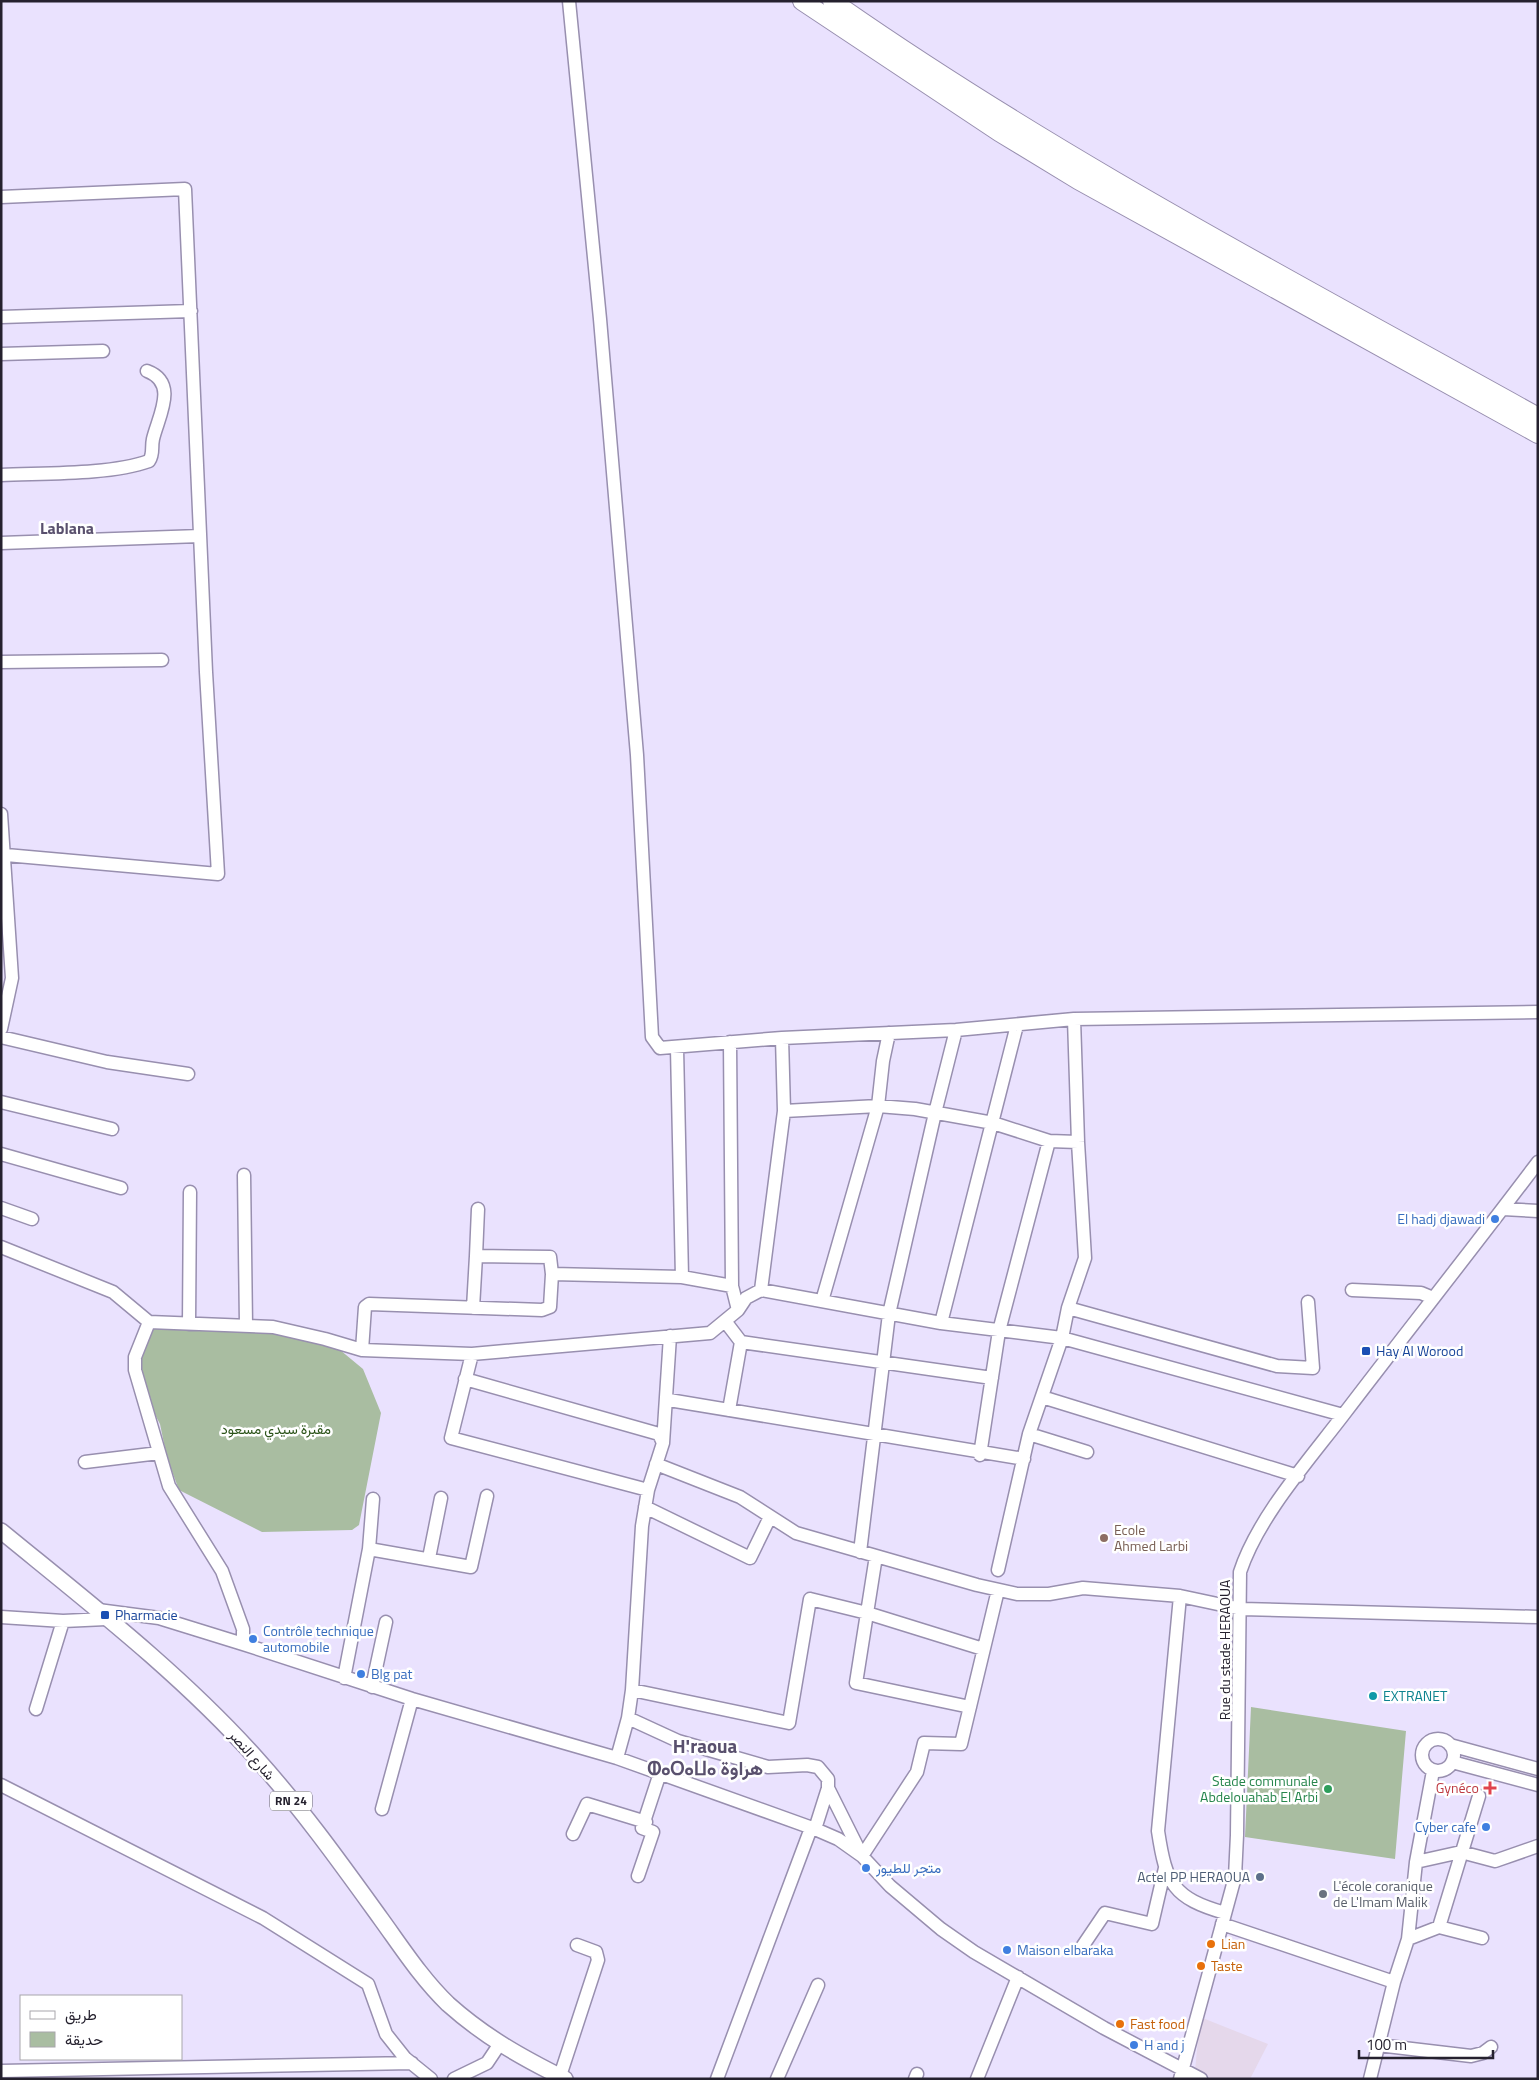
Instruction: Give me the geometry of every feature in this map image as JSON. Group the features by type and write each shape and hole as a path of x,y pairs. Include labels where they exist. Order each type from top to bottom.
{"highway":[{"path":"802,1 999,132 1078,180 1538,434"},
{"path":"832,1 967,92 1068,155 1538,417"}],"main road":[{"name":"شارع النصر","path":"1,1531 102,1614 226,1726 258,1760 336,1857 428,1983 448,2004 499,2045 562,2078"}],"street":[{"path":"569,1 601,327 637,755 652,1037 660,1048 782,1038 956,1030 1074,1019 1538,1012"},
{"path":"1,197 186,189 200,536 218,874 6,855"},
{"path":"1,317 191,311"},
{"path":"1,354 103,351"},
{"path":"1,475 138,466 149,462 153,455 152,441 165,403 162,384 154,374 147,371"},
{"path":"1,543 200,536"},
{"path":"1,662 162,660"},
{"path":"1,814 6,855 12,978 1,1030"},
{"path":"998,1570 1029,1434 1062,1338 1068,1308 1085,1258 1078,1142 1074,1019"},
{"path":"941,1323 1018,1025"},
{"path":"860,1552 889,1314 935,1112 956,1030"},
{"path":"822,1301 878,1106 883,1061 889,1033"},
{"path":"1,1036 107,1062 188,1074"},
{"path":"761,1290 784,1111 782,1038"},
{"path":"730,1042 732,1286 738,1310"},
{"path":"677,1048 682,1277"},
{"path":"1,1102 112,1129"},
{"path":"784,1111 878,1106 935,1112 994,1123 1050,1141 1078,1142"},
{"path":"980,1453 999,1332 1050,1141"},
{"path":"1,1154 121,1188"},
{"name":"Rue du stade HERAOUA","path":"1181,2074 1235,1877 1241,1609 1240,1572 1247,1549 1267,1517 1343,1415 1433,1298 1458,1270 1538,1162"},
{"path":"244,1175 246,1325"},
{"path":"189,1324 190,1192"},
{"path":"1,1208 32,1219"},
{"path":"472,1308 478,1209"},
{"path":"1503,1209 1538,1211"},
{"path":"1,1247 112,1292 149,1322 273,1327 362,1350 472,1354 710,1333 738,1310 746,1298 761,1290 941,1323 999,1332 1062,1338 1343,1415"},
{"path":"362,1350 363,1313 365,1307 369,1304 472,1308 547,1309 550,1307 552,1274 550,1256 476,1256"},
{"path":"552,1274 682,1277 732,1286"},
{"path":"1352,1290 1421,1292 1433,1298"},
{"path":"1068,1308 1276,1366 1313,1368 1308,1302"},
{"path":"725,1321 741,1342 992,1378"},
{"path":"149,1322 135,1357 135,1370 159,1453 169,1486 222,1571 243,1629 244,1644"},
{"path":"617,1758 628,1718 632,1690 639,1570 645,1507 648,1490 663,1443 670,1336"},
{"path":"729,1410 741,1342"},
{"path":"472,1354 451,1438 648,1490"},
{"path":"465,1379 659,1434 663,1443"},
{"path":"1042,1397 1298,1476"},
{"path":"670,1400 1024,1459"},
{"path":"1029,1434 1087,1452"},
{"path":"85,1462 159,1453"},
{"path":"656,1464 740,1497 796,1533 1017,1594 1049,1594 1083,1588 1180,1596 1241,1609 1538,1617"},
{"path":"368,1549 429,1558 471,1567 487,1496"},
{"path":"429,1558 441,1498"},
{"path":"344,1678 368,1549 373,1499"},
{"path":"645,1507 750,1558 770,1517"},
{"path":"876,1556 856,1683 970,1707"},
{"path":"862,1856 917,1772 924,1743 961,1744 998,1590"},
{"path":"1180,1596 1158,1831 1165,1868 1172,1885 1196,1904 1224,1918 1394,1982"},
{"path":"632,1690 789,1723 810,1599 867,1613 983,1649"},
{"path":"1,1618 63,1621 102,1614 158,1618 244,1644 372,1687 617,1758 813,1829 838,1840 862,1856 890,1886 941,1929 1181,2074 1201,2079"},
{"path":"36,1709 63,1621"},
{"path":"372,1687 386,1622"},
{"path":"382,1809 412,1699"},
{"path":"628,1718 678,1741 768,1767 807,1765 818,1767 828,1779 828,1788 813,1829 717,2079"},
{"path":"1450,1744 1454,1753 1452,1762 1446,1769 1433,1771 1425,1766 1422,1757 1426,1744 1438,1739 1538,1769"},
{"path":"1452,1762 1538,1785"},
{"path":"1370,2079 1394,1982 1408,1939 1416,1862 1433,1771"},
{"path":"638,1876 652,1832 642,1828 646,1822 660,1773"},
{"path":"1,1786 263,1918 368,1984 386,2034 412,2063 430,2079"},
{"path":"828,1788 862,1856"},
{"path":"1439,1927 1479,1796"},
{"path":"573,1834 587,1804 646,1822"},
{"path":"1416,1862 1461,1852 1495,1861 1538,1846"},
{"path":"1082,1946 1105,1913 1152,1924 1165,1868"},
{"path":"1408,1939 1439,1927 1482,1938"},
{"path":"562,2078 598,1960 596,1952 577,1946"},
{"path":"977,2079 1018,1977"},
{"path":"777,2079 818,1985"},
{"path":"454,2079 487,2063 499,2045"},
{"path":"1378,2045 1471,2056 1483,2053 1491,2047"},
{"path":"1,2071 412,2063"}],"shaded area":[{"path":"1200,2017 1268,2044 1250,2079 1213,2079 1195,2071"}],"green space":[{"name":"مقبرة سيدي مسعود","path":"162,1322 199,1322 328,1340 363,1369 381,1413 359,1525 352,1530 262,1532 179,1490 167,1458 160,1424 144,1394 139,1350 147,1334"},
{"name":"Stade communale Abdelouahab El Arbi","path":"1251,1707 1406,1731 1395,1859 1245,1837"}],"place":[{"name":"El hadj djawadi","path":"1495,1219"},
{"name":"Hay Al Worood","path":"1366,1351"},
{"name":"Ecole Ahmed Larbi","path":"1104,1538"},
{"name":"Pharmacie","path":"105,1615"},
{"name":"Contrôle technique automobile","path":"253,1639"},
{"name":"Blg pat","path":"361,1674"},
{"name":"EXTRANET","path":"1373,1696"},
{"name":"Gynéco","path":"1490,1788"},
{"name":"Stade communale Abdelouahab El Arbi","path":"1328,1789"},
{"name":"Cyber cafe","path":"1486,1827"},
{"name":"متجر للطيور","path":"866,1868"},
{"name":"Actel PP HERAOUA","path":"1260,1877"},
{"name":"L'école coranique de L'Imam Malik","path":"1323,1894"},
{"name":"Lian","path":"1211,1944"},
{"name":"Maison elbaraka","path":"1007,1950"},
{"name":"Taste","path":"1201,1966"},
{"name":"Fast food","path":"1120,2024"},
{"name":"H and j","path":"1134,2045"}],"district":[{"name":"Lablana","path":"67,528"},
{"name":"H'raoua ⵀⴰⵔⴰⵡⴰ هراوة","path":"705,1757"}]}
